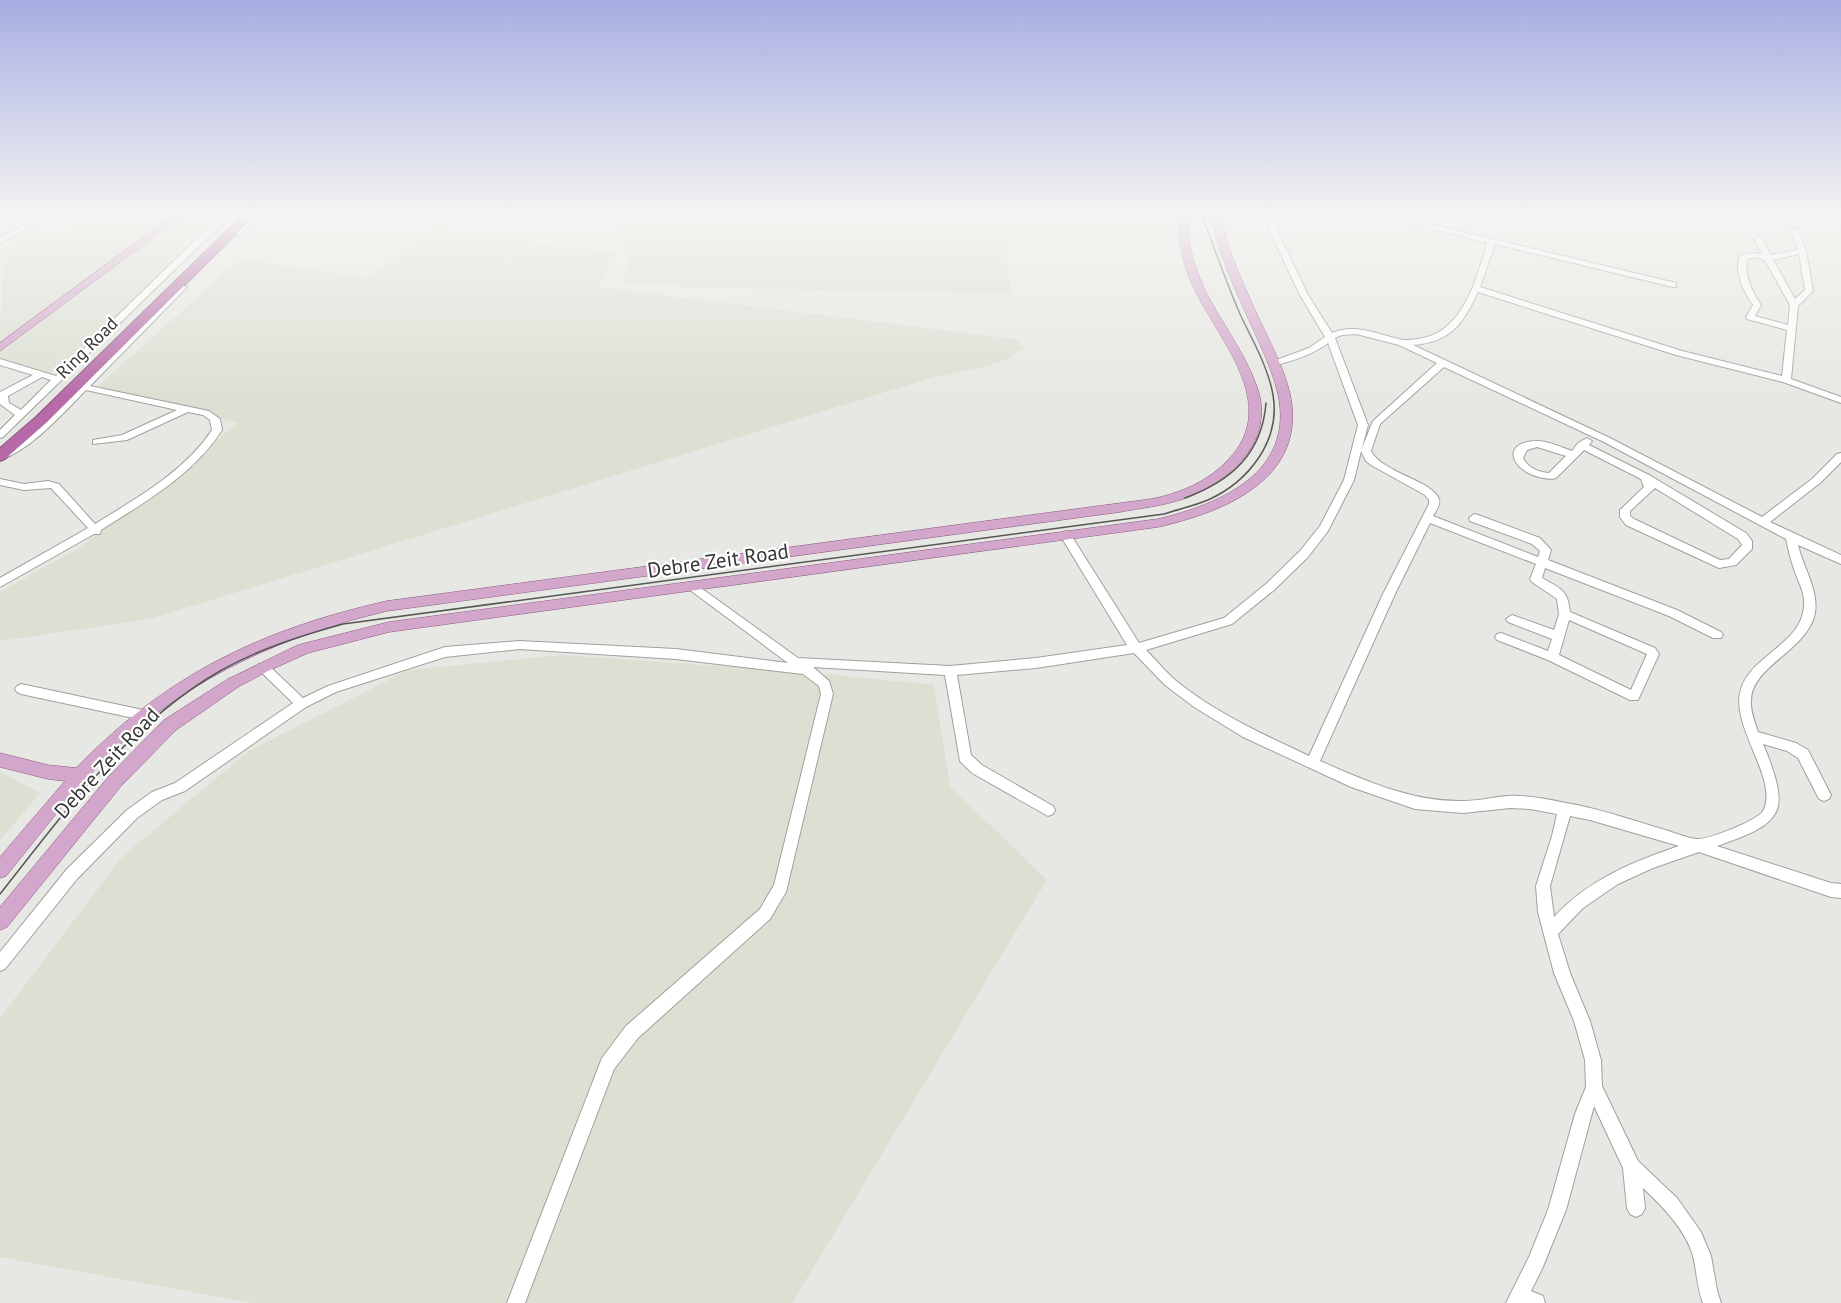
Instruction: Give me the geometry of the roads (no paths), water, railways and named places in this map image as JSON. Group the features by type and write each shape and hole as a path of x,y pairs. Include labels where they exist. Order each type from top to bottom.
{"highway":[{"name":"Ring Road","path":"0,444 174,276"},
{"name":"Ring Road","path":"0,457 187,276"}],"main road":[{"path":"0,338 84,276"},
{"path":"0,348 97,276"},
{"name":"Debre Zeit Road","path":"0,870 79,775 142,715 209,669 298,628 345,614 398,604 1120,508 1163,501 1192,491 1223,472 1243,451 1255,426 1256,410 1249,380 1195,276"},
{"name":"Debre Zeit Road","path":"0,921 115,781 170,725 233,683 263,667 313,646 389,627 1158,523 1191,515 1227,500 1256,481 1271,466 1279,451 1287,420 1282,387 1236,276"},
{"path":"0,760 48,772 79,775"}],"street":[{"path":"0,435 165,276"},
{"path":"0,457 37,431 194,276"},
{"path":"0,964 72,874 132,814 157,796 180,787 302,704 332,689 435,655 519,645 676,654 803,666 950,671 1036,663 1137,648 1228,621 1270,587 1304,554 1324,528 1349,480 1363,425 1330,337 1295,276"},
{"path":"1402,344 1430,340 1451,329 1465,310 1479,276"},
{"path":"1636,276 1673,285"},
{"path":"1743,276 1756,305 1750,316 1792,328"},
{"path":"1779,276 1794,304 1786,380"},
{"path":"1794,304 1809,291 1806,276"},
{"path":"1474,288 1679,353 1786,380 1841,400"},
{"path":"1273,363 1307,352 1335,333 1349,331 1402,344 1594,434 1791,537 1841,560"},
{"path":"0,362 57,379"},
{"path":"1312,764 1389,594 1434,504 1434,499 1429,493 1370,459 1366,451 1376,423 1443,363"},
{"path":"21,414 5,404 1,396 39,375"},
{"path":"0,583 96,531 187,466 210,442 218,427 215,419 206,413 84,387"},
{"path":"96,442 124,438 187,409"},
{"path":"1363,425 1376,423"},
{"path":"1574,455 1539,444 1522,448 1519,453 1520,462 1525,470 1537,475 1552,476 1574,455 1582,445 1594,434"},
{"path":"1582,445 1645,477 1742,536 1748,546 1732,562 1719,564 1630,522 1625,517 1625,510 1650,488 1645,477"},
{"path":"1764,521 1816,481 1841,456"},
{"path":"0,482 24,487 48,484 55,486 96,531"},
{"path":"1427,518 1673,613 1717,635"},
{"path":"1474,518 1536,541 1546,550 1536,579 1560,594 1563,598 1565,614 1551,657"},
{"path":"1065,535 1137,648 1169,682 1198,704 1248,733 1312,764 1356,783 1415,803 1463,807 1510,802 1565,808 1699,846 1831,890 1841,891"},
{"path":"1550,932 1582,899 1627,872 1737,833 1762,821 1769,813 1772,800 1769,777 1745,707 1748,688 1758,673 1799,633 1809,617 1808,590 1796,560 1791,537"},
{"path":"516,1303 608,1064 633,1032 765,914 781,887 826,694 825,684 694,587"},
{"path":"1501,637 1551,657 1634,697 1653,654 1651,651 1565,614"},
{"path":"1512,619 1559,637"},
{"path":"263,667 302,704"},
{"path":"950,671 965,757 977,770 1048,810"},
{"path":"21,689 142,715"},
{"path":"1755,736 1791,747 1803,754 1824,795"},
{"path":"1565,808 1557,843 1543,886 1545,912 1562,973 1582,1020 1593,1060 1594,1087 1632,1167 1636,1208"},
{"path":"1536,1303 1514,1300 1536,1263 1557,1210 1583,1114 1594,1087"},
{"path":"1632,1167 1662,1192 1696,1240 1701,1250 1712,1303"}],"tram line":[{"path":"0,894 73,802 127,743 156,717 187,692 220,671 295,638 343,624 1164,514 1208,500 1236,482 1259,458 1272,428 1274,412 1271,384 1264,363 1224,276"},
{"path":"1185,498 1216,483 1241,463 1251,451 1258,437 1266,403"}]}
